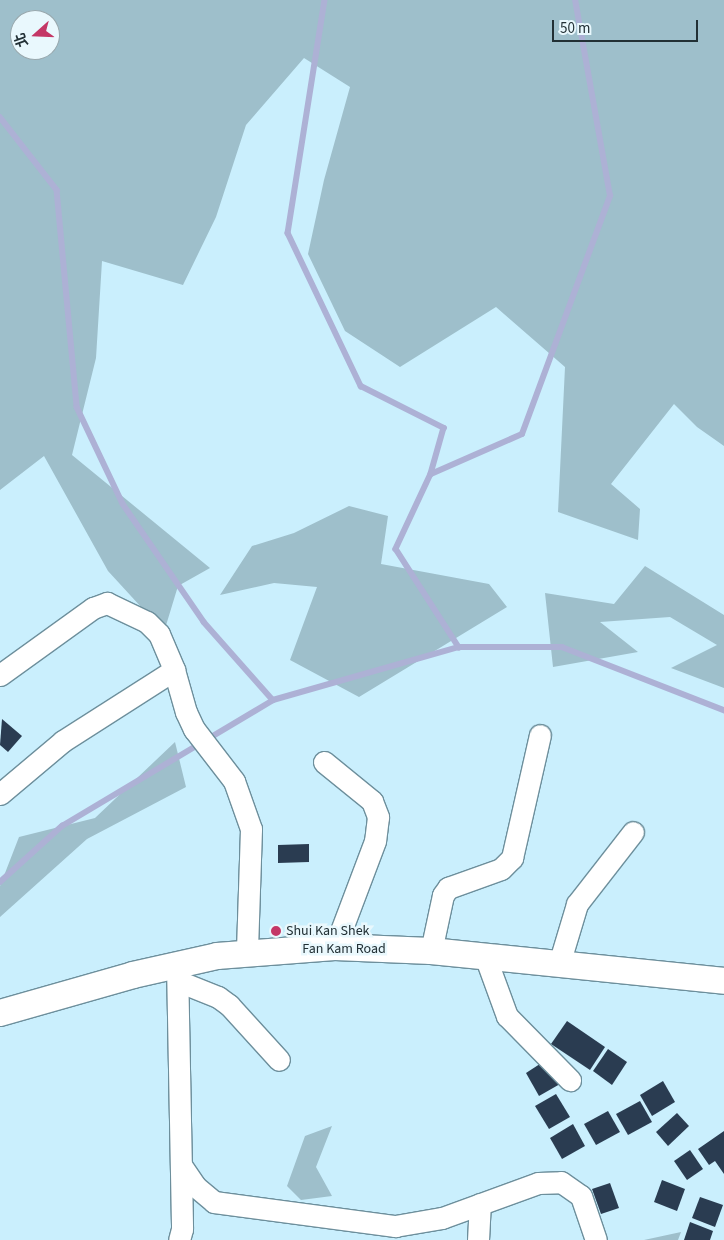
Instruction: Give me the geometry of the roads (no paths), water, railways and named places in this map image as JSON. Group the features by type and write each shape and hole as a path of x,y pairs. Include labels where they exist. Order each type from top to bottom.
{"main road":[{"name":"Fan Kam Road","path":"0,1013 177,973 247,952 335,947 431,951 724,981"}],"street":[{"path":"0,675 93,608 107,603 147,622 159,634 174,670 186,712 194,729 234,781 251,829 247,952"},
{"path":"0,794 57,746 174,670"},
{"path":"431,951 443,895 448,888 500,869 512,858 540,735"},
{"path":"324,762 372,801 378,817 375,841 335,947"},
{"path":"559,964 577,904 633,832"},
{"path":"485,956 507,1016 570,1080"},
{"path":"177,973 229,1005 279,1060"},
{"path":"177,973 182,1229 179,1240"},
{"path":"181,1165 205,1196 227,1206 395,1226 442,1218 538,1183 561,1182 581,1196 596,1240"},
{"path":"478,1240 480,1204"}],"waterway":[{"path":"325,0 288,233 361,386 444,428 431,474 396,549 459,647 562,647 724,710"},
{"path":"431,474 522,434 610,196 575,0"},
{"path":"0,117 57,190 77,407 123,504 204,622 273,700 459,647"},
{"path":"0,882 62,826 273,700"}],"place":[{"name":"Shui Kan Shek","path":"276,931"}]}
